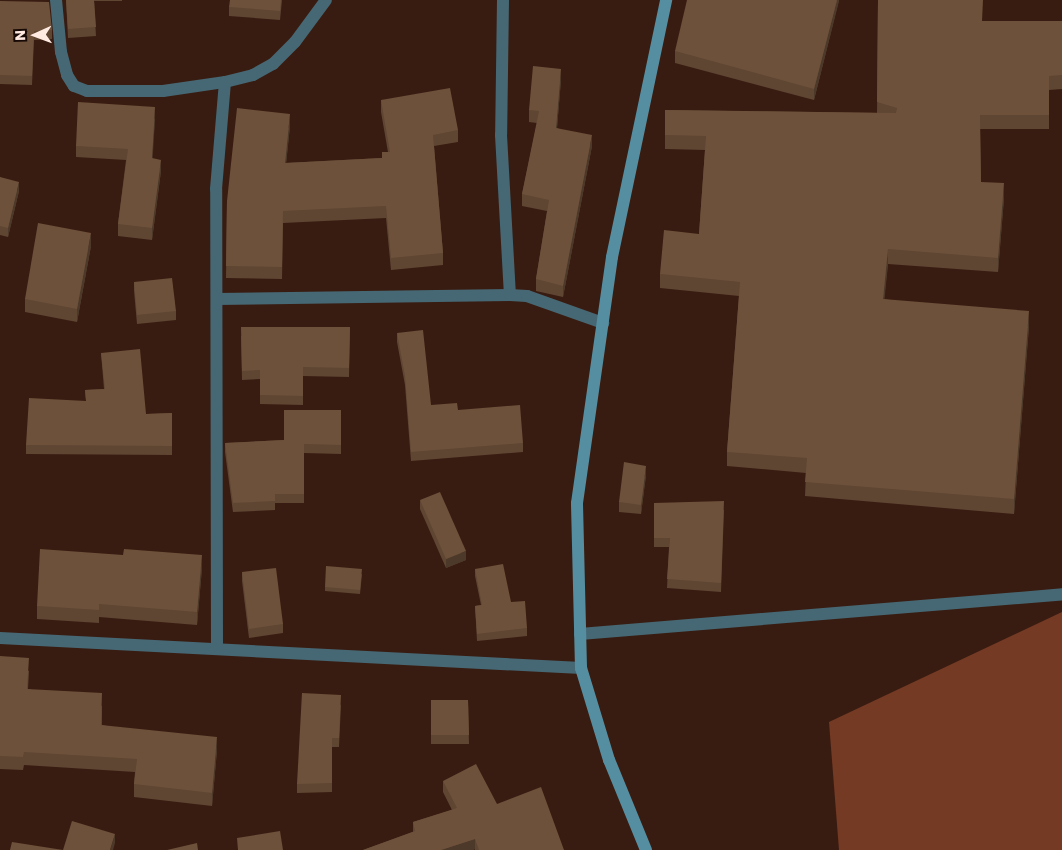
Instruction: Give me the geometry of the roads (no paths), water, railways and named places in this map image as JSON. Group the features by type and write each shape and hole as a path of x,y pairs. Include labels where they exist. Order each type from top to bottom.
{"main road":[{"path":"646,850 608,760 581,668 577,503 612,257 666,0"}],"street":[{"path":"56,0 61,52 67,75 74,86 87,90 163,91 225,82 253,75 273,64 295,42 326,0"},
{"path":"503,0 501,136 510,295"},
{"path":"217,649 216,188 225,82"},
{"path":"216,299 527,296 603,323"},
{"path":"580,634 1062,594"},
{"path":"0,638 581,668"}]}
